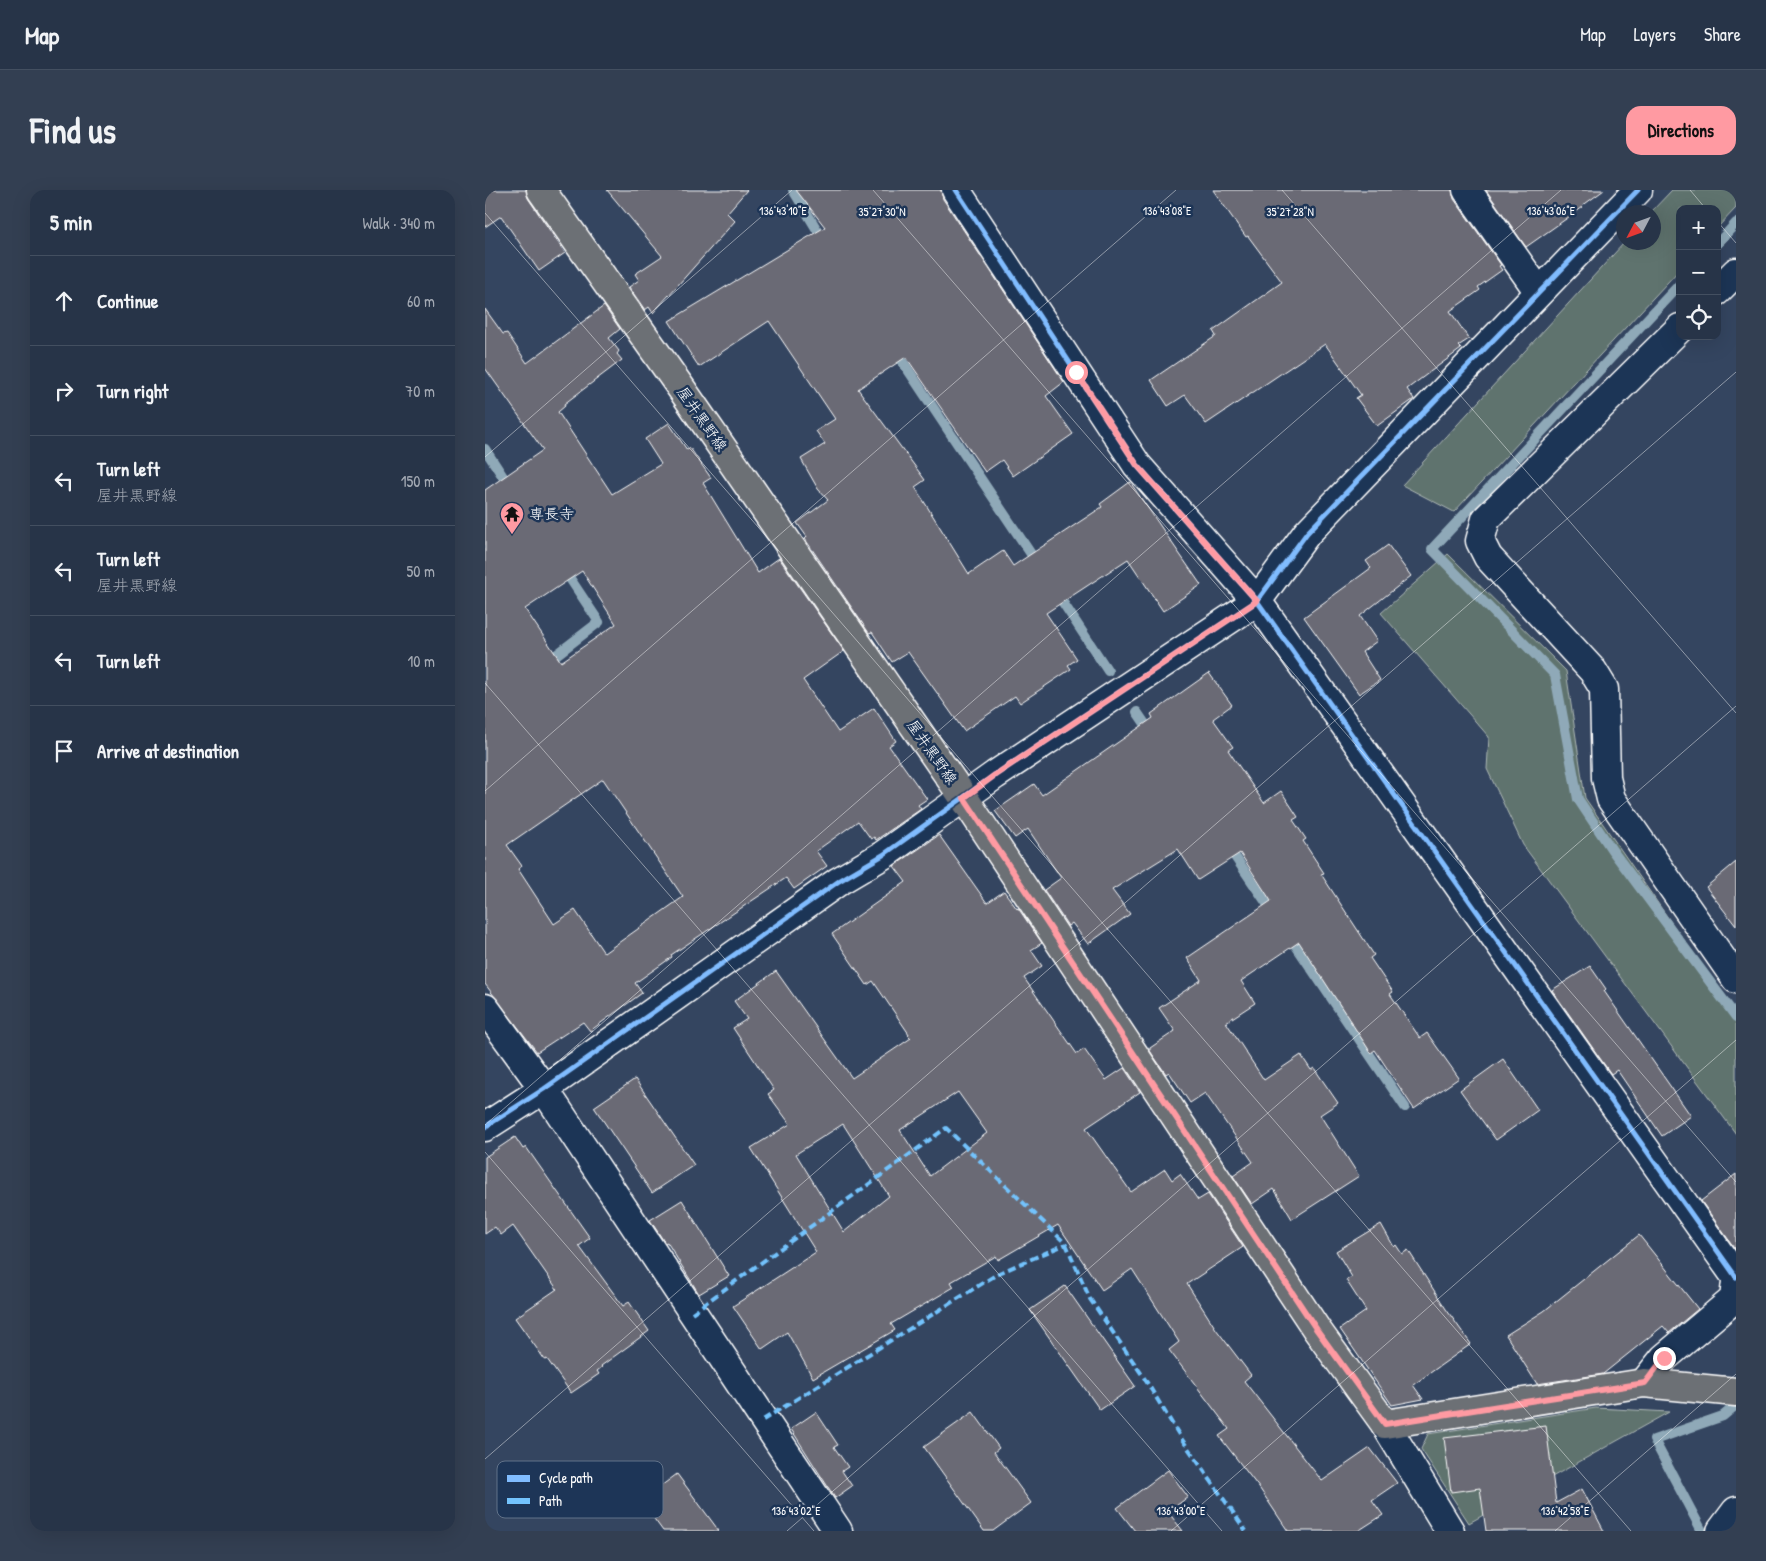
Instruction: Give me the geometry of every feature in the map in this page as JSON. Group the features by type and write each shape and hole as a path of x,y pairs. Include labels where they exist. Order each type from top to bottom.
{"main road":[{"name":"屋井黒野線","path":"541,190 964,798 1317,1330 1385,1424"},
{"path":"1385,1424 1645,1383 1736,1392"}],"street":[{"path":"956,190 1137,465 1257,601 1736,1277"},
{"path":"1467,190 1539,292"},
{"path":"485,1126 544,1089 839,881 883,855 995,775 1257,601 1307,533 1638,190"},
{"path":"1721,286 1736,272"},
{"path":"1676,332 1486,520 1480,541 1488,557 1593,671 1604,689 1606,778 1611,799 1736,979"},
{"path":"485,1008 544,1089 838,1531"},
{"path":"1645,1383 1664,1358 1734,1299 1736,1282"},
{"path":"1385,1424 1450,1531"},
{"path":"1721,1531 1736,1511"}],"green space":[{"path":"1672,190 1736,190 1736,208 1721,224 1721,205 1676,205 1676,273 1454,512 1402,485 1618,250 1661,250 1661,205 1658,205"},
{"path":"1448,554 1566,671 1585,798 1736,1016 1736,1134 1523,845 1487,769 1489,737 1381,613"},
{"path":"1596,1408 1669,1412 1469,1523 1421,1449 1428,1434"}],"building":[{"path":"485,190 526,190 528,198 565,253 539,271 501,216 485,227"},
{"path":"607,190 747,190 727,213 735,221 653,313 649,307 645,310 629,287 639,280 635,274 662,256"},
{"path":"796,190 941,190 943,199 1064,382 1046,396 1073,434 1013,476 1002,460 985,472 906,357 858,389 925,480 915,487 969,574 1003,551 1013,566 1102,507 1100,504 1130,482 1201,585 1163,611 1128,559 1046,613 1077,659 1068,665 1071,669 1020,703 1015,696 964,731 908,652 892,662 872,632 869,633 805,539 807,537 797,523 828,500 818,489 801,459 825,444 816,431 835,419 769,321 699,367 669,321 825,227"},
{"path":"1213,190 1452,190 1454,199 1501,265 1499,266 1502,270 1478,287 1480,290 1450,311 1469,339 1458,346 1461,349 1407,389 1414,399 1377,426 1356,398 1361,395 1325,344 1206,424 1185,395 1168,406 1151,380 1216,336 1213,331 1282,282 1248,236 1246,237"},
{"path":"1486,190 1604,190 1526,247"},
{"path":"604,306 620,329 609,338 619,351 617,354 622,360 564,404 565,406 558,412 612,494 661,464 645,439 669,423 687,450 690,448 711,478 703,483 758,573 779,558 844,651 803,680 838,732 874,708 896,741 889,746 927,799 918,805 921,809 876,840 874,837 871,839 858,821 816,851 827,866 794,889 786,878 671,955 672,957 635,983 642,993 590,1031 583,1022 537,1052 485,984 485,490 543,450 485,368 485,309 503,334 507,333 527,363","holes":["582,571 616,624 561,662 525,609","603,779 683,897 604,953 575,910 554,924 518,869 522,866 507,845"]},
{"path":"1388,545 1411,576 1360,616 1377,641 1362,652 1380,680 1359,694 1304,617 1371,568 1366,561"},
{"path":"1209,673 1232,705 1213,719 1233,747 1228,750 1264,803 1281,791 1298,817 1293,820 1306,839 1303,841 1324,873 1321,874 1374,955 1370,958 1393,992 1390,994 1420,1038 1427,1033 1459,1078 1414,1109 1375,1050 1371,1053 1299,942 1241,981 1255,1003 1226,1022 1264,1080 1301,1055 1311,1070 1314,1068 1338,1103 1320,1115 1359,1176 1292,1219 1274,1189 1252,1204 1233,1176 1253,1162 1205,1093 1190,1103 1169,1072 1166,1074 1150,1051 1150,1048 1175,1031 1159,1008 1201,980 1187,958 1271,901 1240,853 1198,880 1178,849 1112,890 1130,914 1088,944 1072,923 1068,926 1044,890 1061,878 1028,829 1015,838 995,811 1034,784 1042,795 1153,718 1151,714"},
{"path":"939,835 987,903 1004,891 1018,908 1042,943 1031,950 1042,966 1024,978 1077,1054 1084,1049 1106,1080 1124,1068 1140,1092 1086,1128 1131,1192 1165,1169 1172,1180 1180,1174 1198,1200 1208,1194 1243,1247 1187,1284 1216,1329 1251,1375 1244,1381 1322,1481 1370,1448 1397,1483 1372,1500 1383,1515 1358,1531 1288,1531 1260,1489 1219,1436 1229,1429 1169,1350 1179,1342 1132,1269 1102,1290 1058,1225 998,1260 996,1256 951,1282 954,1287 891,1324 895,1330 813,1378 787,1332 762,1349 733,1306 816,1252 751,1148 790,1124 768,1094 774,1090 733,1028 747,1019 734,1001 776,971 852,1078 911,1038 873,981 867,985 832,934 906,882 894,866","holes":["958,1092 987,1133 930,1176 900,1130","843,1124 889,1196 844,1232 796,1154"]},
{"path":"1736,862 1736,926 1706,887"},
{"path":"1590,966 1606,989 1604,991 1691,1116 1662,1136 1617,1070 1611,1074 1552,990"},
{"path":"1503,1059 1538,1110 1496,1140 1460,1090"},
{"path":"635,1079 694,1165 652,1193 594,1107"},
{"path":"515,1137 523,1149 526,1147 590,1238 579,1246 623,1306 629,1302 649,1331 601,1366 597,1371 599,1374 571,1393 515,1318 557,1289 513,1226 501,1235 495,1227 485,1234 485,1157"},
{"path":"1736,1174 1736,1250 1701,1201"},
{"path":"682,1200 729,1276 699,1294 667,1242 665,1243 650,1220"},
{"path":"1381,1224 1394,1247 1396,1245 1402,1254 1408,1250 1471,1344 1413,1385 1423,1399 1392,1405 1340,1329 1366,1311 1346,1280 1352,1277 1336,1251"},
{"path":"1639,1235 1698,1309 1669,1333 1663,1326 1603,1374 1537,1384 1506,1335 1544,1311"},
{"path":"1065,1286 1135,1386 1100,1410 1030,1310"},
{"path":"816,1412 838,1445 834,1447 848,1467 842,1471 852,1486 835,1498 791,1429"},
{"path":"973,1412 999,1448 994,1452 1031,1503 993,1531 984,1531 924,1447"},
{"path":"1546,1426 1556,1503 1582,1489 1604,1531 1486,1531 1480,1488 1451,1492 1444,1438"},
{"path":"1168,1470 1188,1497 1168,1512 1183,1531 1135,1531 1117,1508"},
{"path":"677,1474 719,1531 663,1531 653,1518 663,1518 663,1484"}],"waterway":[{"path":"793,190 825,243"},
{"path":"1721,240 1736,223"},
{"path":"1676,288 1432,549 1555,675 1578,799 1612,850 1736,1017"},
{"path":"894,349 1039,566"},
{"path":"485,449 511,489"},
{"path":"547,662 599,622 563,568"},
{"path":"1056,592 1108,671"},
{"path":"1137,712 1152,734"},
{"path":"1227,845 1274,914"},
{"path":"1288,934 1405,1107"},
{"path":"1702,1531 1654,1440 1723,1416 1736,1405"}],"marked path":[{"path":"692,1313 946,1128 1066,1244 1090,1299 1143,1376 1181,1438 1246,1531"},
{"path":"763,1420 999,1273 1066,1244"}],"cycle path":[{"path":"956,190 1137,465 1257,601 1736,1277"},
{"path":"485,1127 544,1089 839,881 883,855 995,775 1257,601 1307,533 1638,190"}],"place":[{"name":"専長寺","path":"512,535"}],"route":[{"path":"1076,372 1137,465 1257,601 995,775 964,798 1317,1330 1385,1424 1645,1383 1664,1358"}]}
